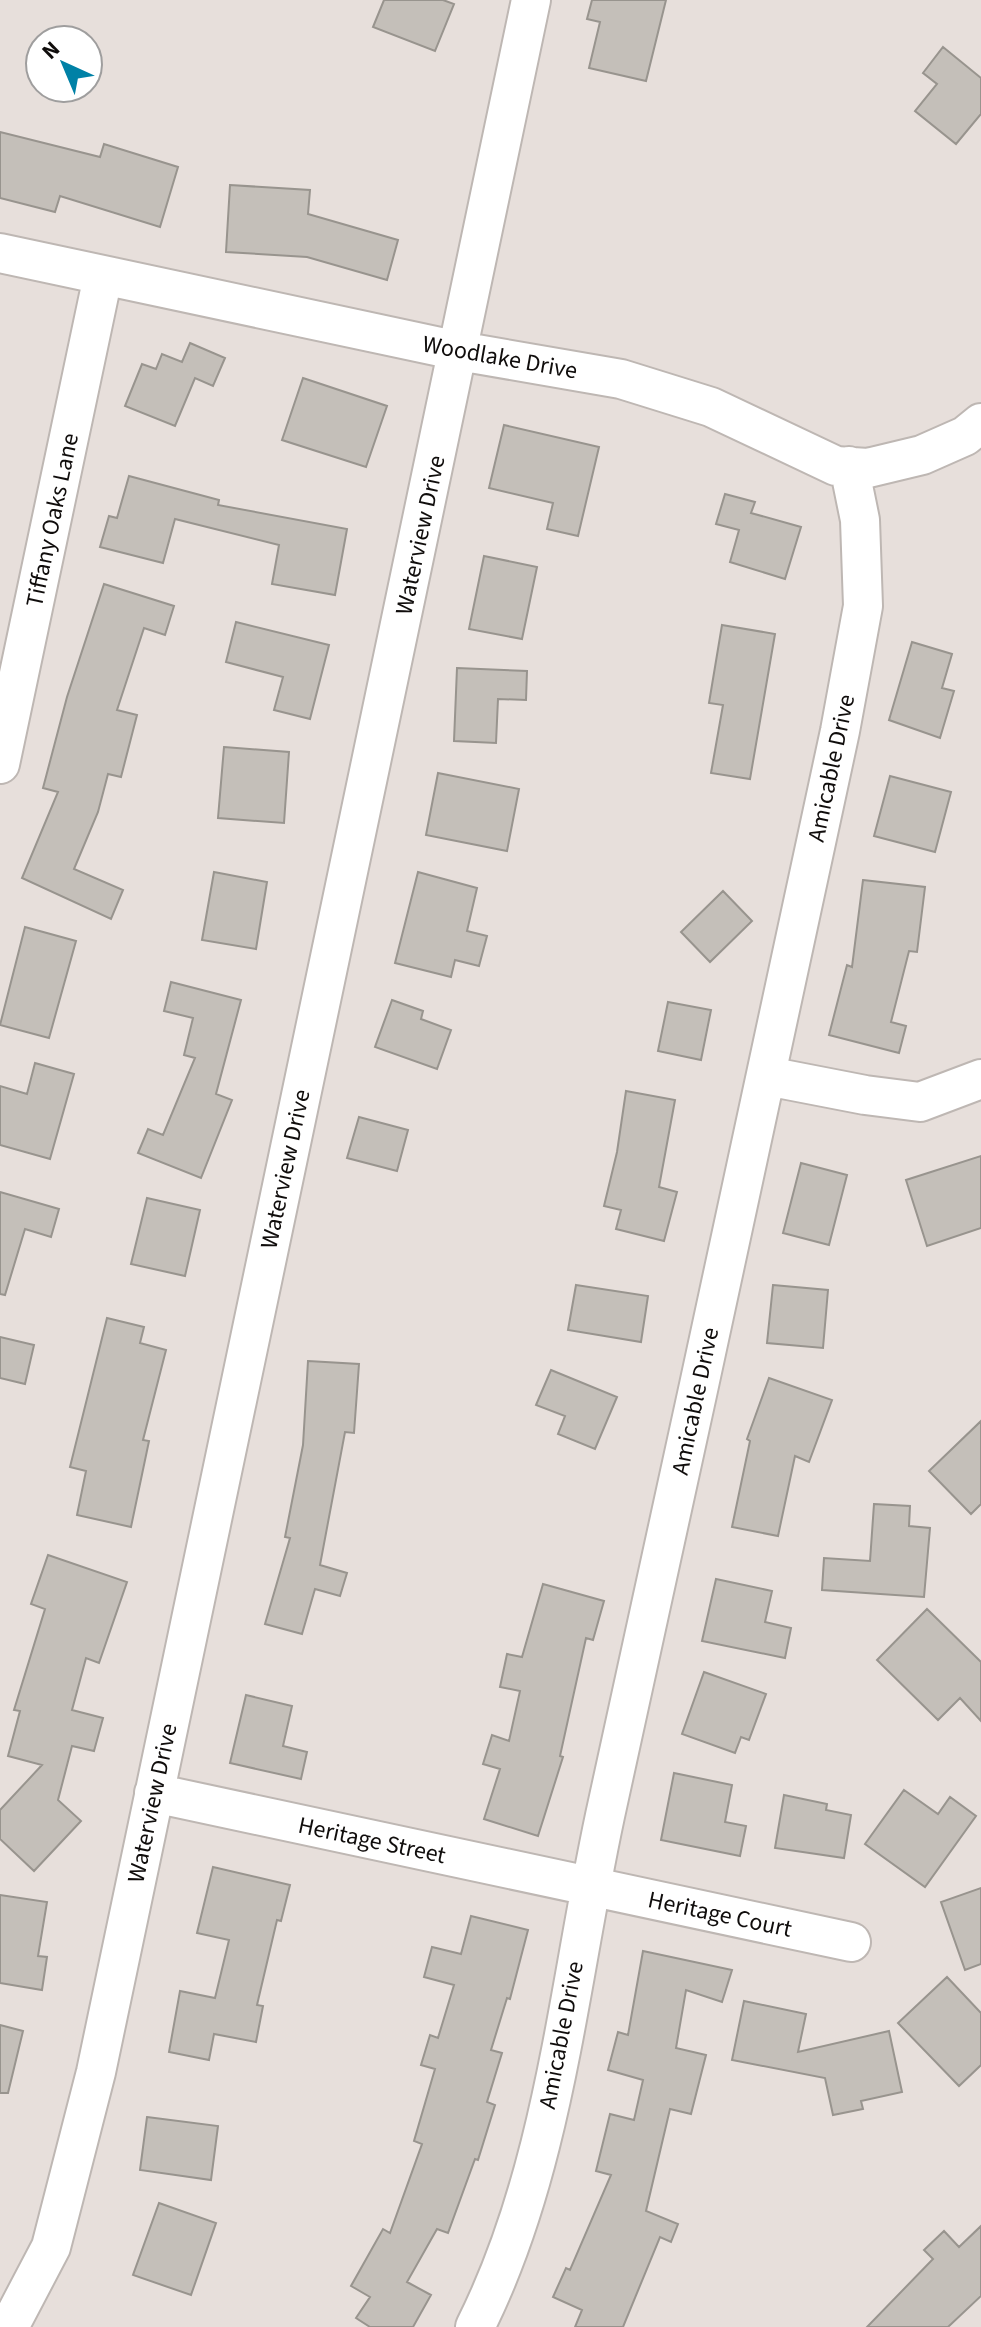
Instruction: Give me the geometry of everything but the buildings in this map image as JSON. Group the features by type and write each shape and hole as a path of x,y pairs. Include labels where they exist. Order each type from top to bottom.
{"street":[{"name":"Waterview Drive","path":"9,2327 51,2247 96,2072 531,0"},
{"name":"Woodlake Drive","path":"0,253 459,351 621,379 711,407 836,466 868,468 922,455 965,436 981,423"},
{"name":"Tiffany Oaks Lane","path":"0,764 103,276"},
{"name":"Amicable Drive","path":"475,2327 518,2226 547,2108 589,1886 767,1076 863,606 860,520 849,466"},
{"path":"767,1076 920,1102 981,1079"},
{"name":"Heritage Street","path":"154,1793 589,1886"},
{"name":"Heritage Court","path":"589,1886 851,1942"}]}
